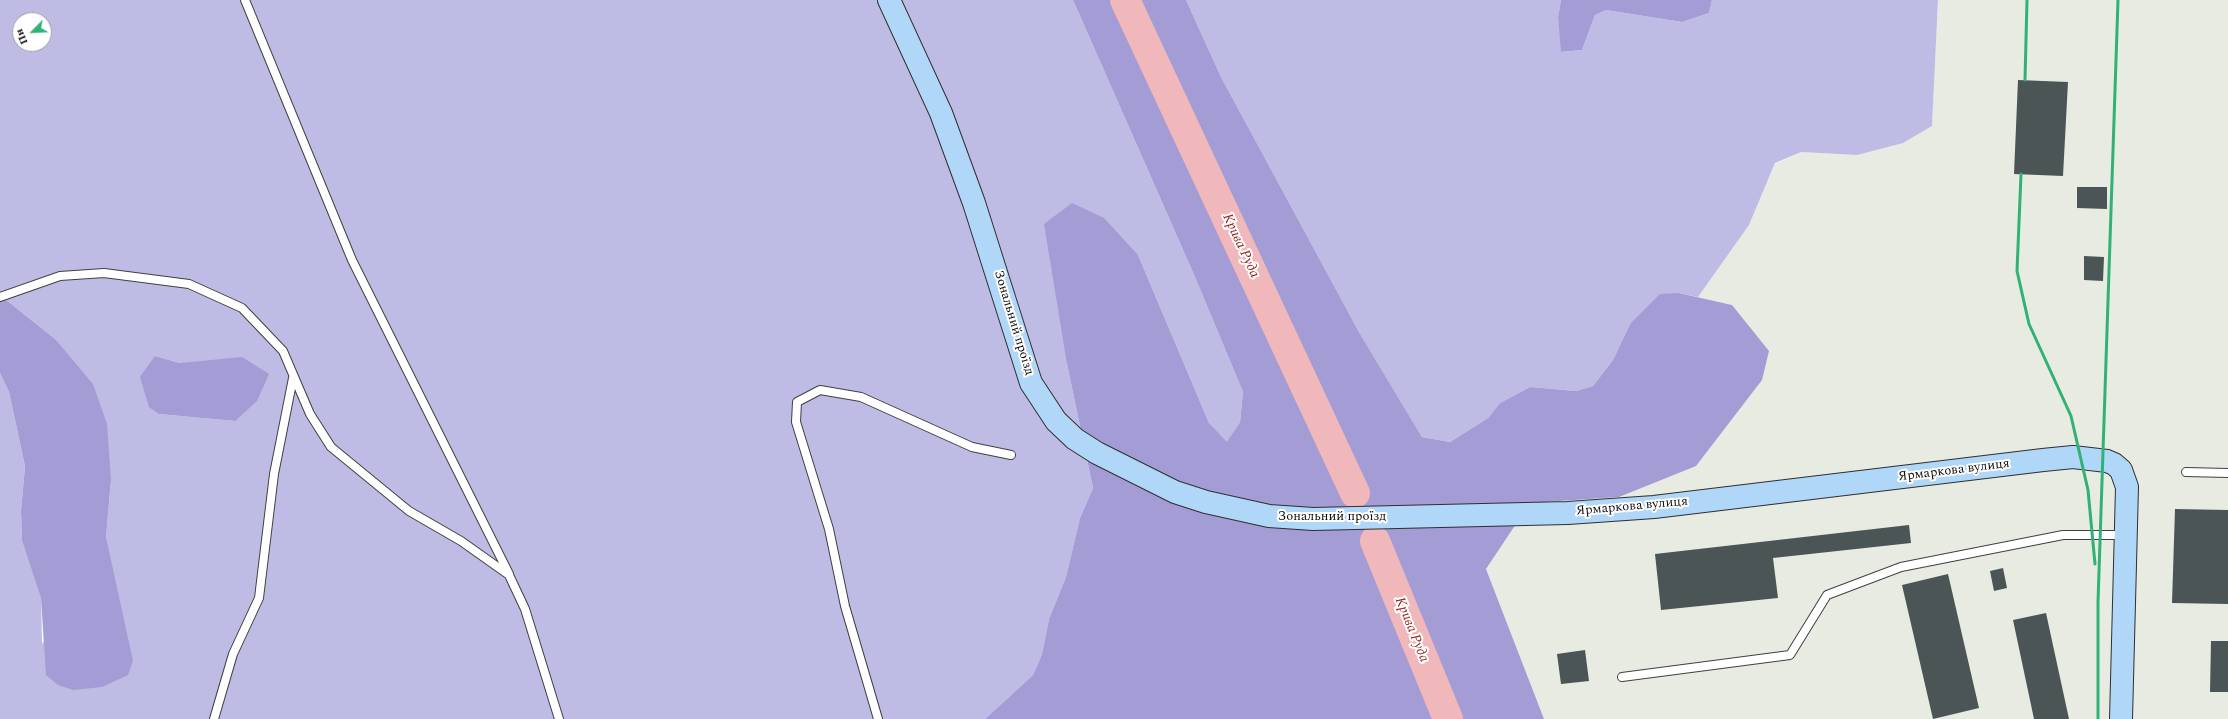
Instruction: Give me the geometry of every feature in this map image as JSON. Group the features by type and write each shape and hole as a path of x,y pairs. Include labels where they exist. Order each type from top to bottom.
{"street":[{"name":"Зональний проїзд","path":"889,0 941,113 974,204 1031,383 1056,421 1075,439 1124,468 1175,492 1231,508 1269,516 1313,519 1535,514"},
{"name":"Ярмаркова вулиця","path":"1535,514 1654,507 2073,458 2107,461 2114,464 2121,470 2127,487 2121,719"}],"lane":[{"path":"245,0 352,260 525,609 559,719"},
{"path":"0,297 46,281 68,276 104,273 189,284 242,308 283,351 293,378 310,414 331,447 409,511 461,541 509,575"},
{"path":"214,719 233,654 259,598 274,474 293,378"},
{"path":"878,719 845,606 829,529 796,422 797,402 820,390 861,397 972,447 1011,455"},
{"path":"2186,472 2228,473"},
{"path":"1622,677 1790,655 1827,594 1901,567 2063,535 2125,535"}],"shaded area":[{"path":"0,0 1073,0 1195,277 1243,392 1240,422 1227,443 1209,423 1138,255 1067,364 1093,488 1080,518 1066,577 1049,619 1042,654 1033,675 985,719 0,719 0,373 9,392 25,466 21,511 22,541 41,597 42,644 108,551 106,537 111,480 55,339 0,295","holes":["155,356 180,363 235,421 159,414"]},
{"path":"1073,0 1186,0 1221,77 1359,332 1422,437 1450,442 1488,418 1500,403 1530,387 1576,391 1593,386 1613,360 1630,324 1660,294 1679,293 1732,305 1769,351 1762,380 1696,466 1619,497 1530,503 1486,569 1544,719 985,719 1033,675 1042,654 1049,619 1066,577 1080,518 1093,488 1067,364 1044,224 1072,203 1104,218 1138,255 1209,423 1227,442 1240,422 1243,392 1195,277"},
{"path":"1186,0 1561,0 1558,17 1562,52 1582,50 1595,15 1606,10 1682,22 1709,13 1712,0 1938,0 1932,126 1903,143 1857,155 1801,152 1775,163 1749,225 1698,297 1679,293 1630,324 1613,360 1593,386 1576,391 1530,387 1500,403 1488,418 1450,442 1422,437 1359,332 1221,77"},
{"path":"1561,0 1712,0 1709,13 1682,22 1606,10 1595,15 1582,50 1561,52 1558,17"},
{"path":"1938,0 2228,0 2228,719 1544,719 1486,569 1530,503 1619,497 1732,305 1698,297 1749,225 1775,164 1801,152 1857,155 1932,126"},
{"path":"0,295 55,339 93,384 107,424 111,480 106,537 133,661 128,675 102,687 73,690 58,685 46,675 41,598 22,541 21,511 25,466 9,392 0,373"},
{"path":"155,356 180,363 242,357 269,374 257,401 235,421 159,414 149,407 140,377"}],"building":[{"path":"2018,80 2068,82 2063,176 2014,174"},
{"path":"2077,187 2107,187 2107,209 2077,208"},
{"path":"2084,256 2104,257 2103,281 2084,280"},
{"path":"2175,509 2228,510 2228,604 2172,603"},
{"path":"1909,525 1911,543 1773,558 1778,598 1661,610 1655,554"},
{"path":"2003,568 2007,588 1994,591 1990,571"},
{"path":"1948,574 1979,708 1933,719 1902,585"},
{"path":"2046,613 2069,719 2034,719 2013,620"},
{"path":"2211,641 2228,641 2228,692 2210,692"},
{"path":"1585,650 1589,681 1561,684 1557,654"}],"waterway":[{"name":"Крива Руда","path":"1125,0 1355,493"},
{"name":"Крива Руда","path":"1375,541 1448,719"}],"railway":[{"path":"2025,80 2027,0"},
{"path":"2098,719 2098,602 2118,0"},
{"path":"2021,174 2017,271 2029,324 2071,416 2088,490 2095,564"}]}
